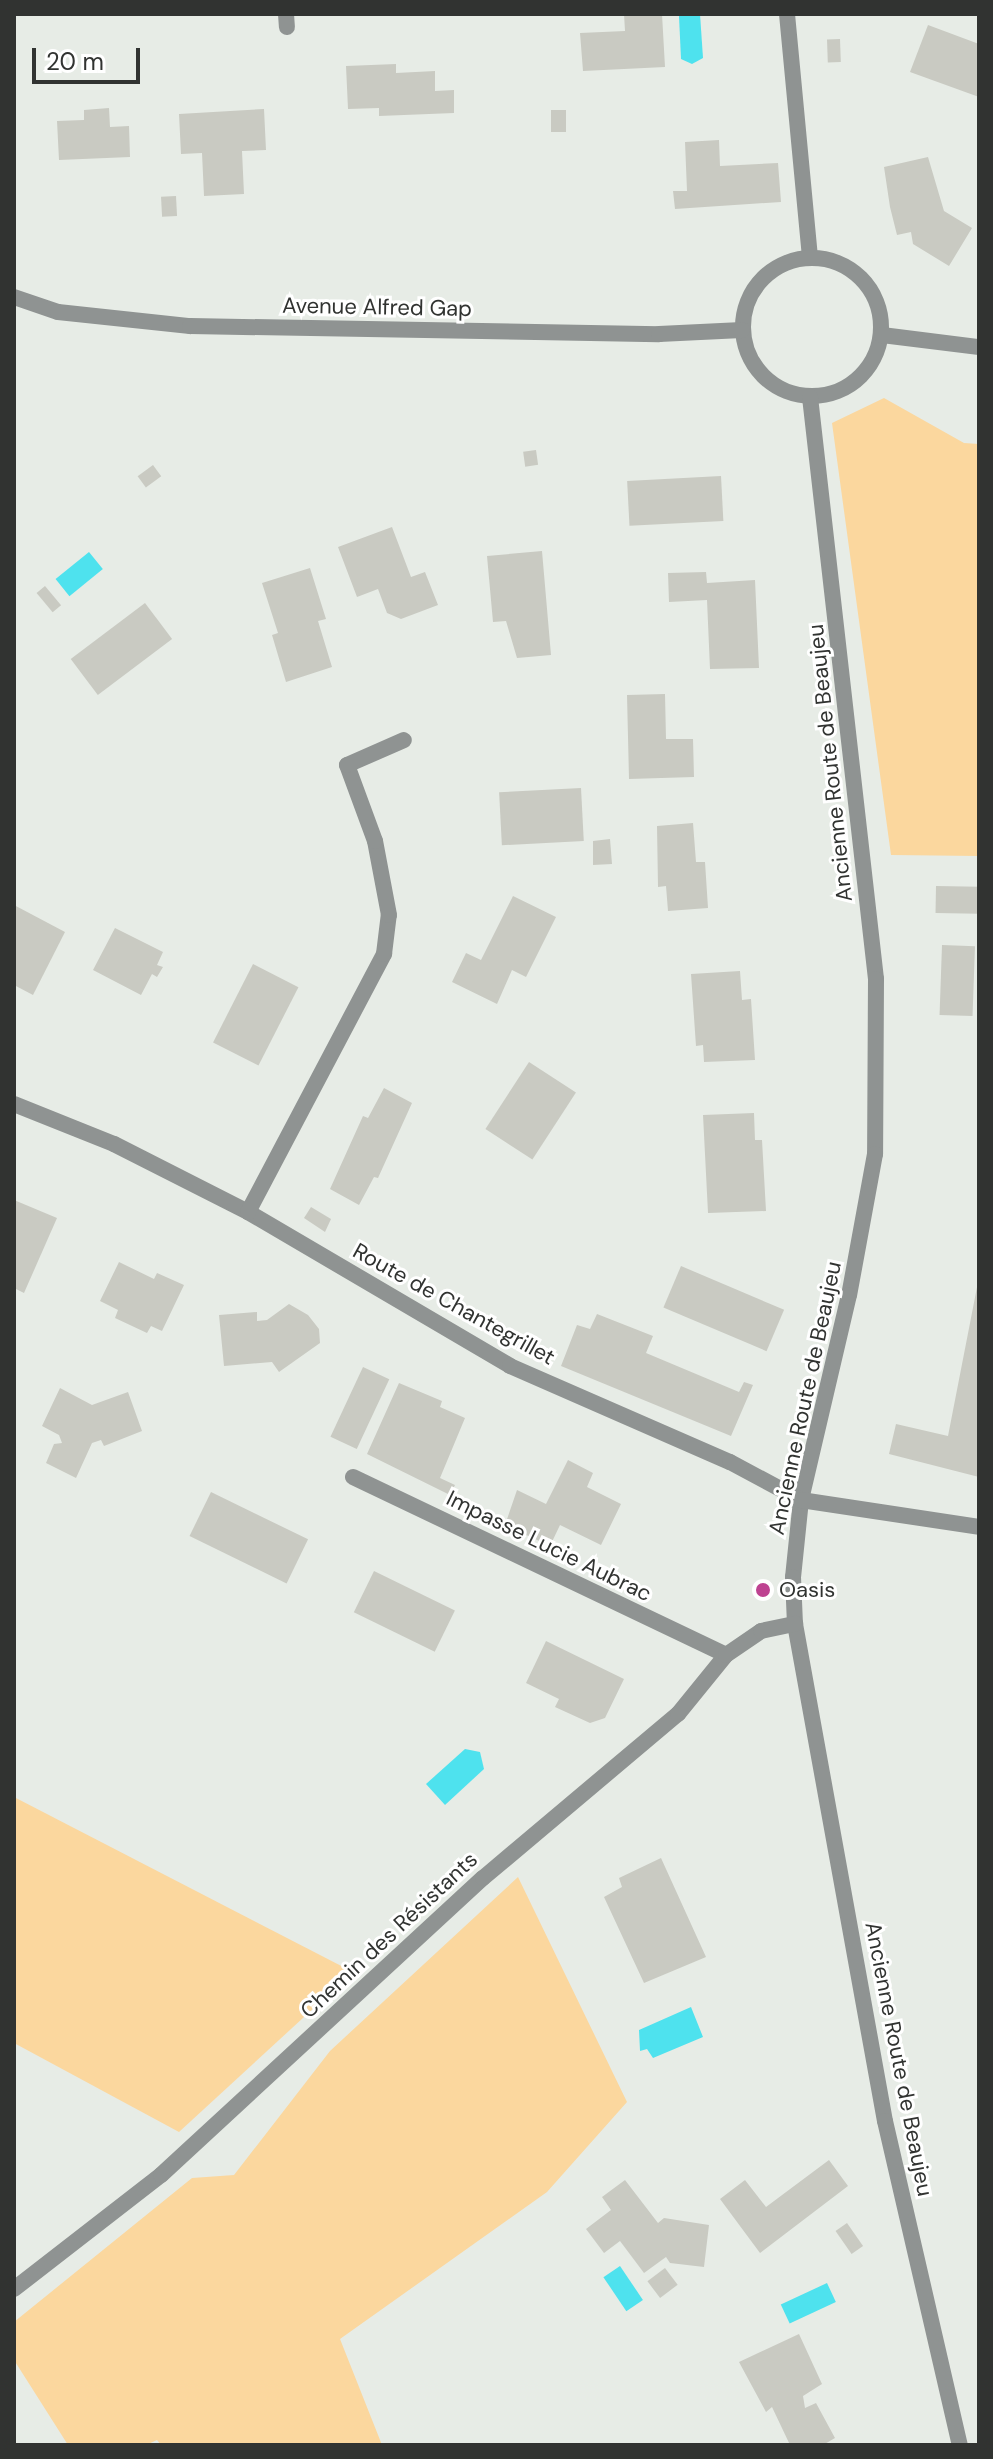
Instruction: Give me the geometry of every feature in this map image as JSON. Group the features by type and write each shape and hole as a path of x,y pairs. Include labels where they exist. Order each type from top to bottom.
{"street":[{"path":"787,14 810,257"},
{"path":"810,257 830,259 864,280 875,296 882,335 871,364 850,386 810,397 771,384 746,350 742,330 754,288 788,261 810,257"},
{"name":"Avenue Alfred Gap","path":"14,297 58,312 190,326 659,334 742,330"},
{"path":"882,335 979,347"},
{"name":"Ancienne Route de Beaujeu","path":"810,397 876,979 875,1154 849,1295 801,1500 793,1577 795,1624 885,2121 960,2445"},
{"path":"248,1212 384,954 389,915 375,841 347,765 404,740"},
{"name":"Route de Chantegrillet","path":"14,1104 114,1144 248,1212 510,1366 730,1462 801,1500 979,1527"},
{"name":"Impasse Lucie Aubrac","path":"353,1477 726,1655"},
{"name":"Chemin des Résistants","path":"14,2289 161,2175 483,1878 678,1714 726,1655 761,1631 795,1624"}],"shaded area":[{"path":"884,398 964,443 979,444 979,856 891,855 832,423"},
{"path":"14,1797 353,1972 179,2132 14,2043"},
{"path":"518,1877 627,2102 547,2192 340,2339 382,2445 161,2445 157,2440 146,2445 68,2445 14,2360 14,2322 192,2178 234,2175 330,2051"}],"water":[{"path":"700,14 703,58 692,64 681,59 679,16"},
{"path":"89,552 103,569 69,596 56,579"},
{"path":"465,1749 480,1752 484,1769 445,1805 426,1784"},
{"path":"691,2007 703,2037 653,2058 647,2049 640,2051 639,2030"},
{"path":"620,2266 643,2300 626,2311 603,2277"},
{"path":"827,2283 836,2302 790,2324 781,2305"}],"building":[{"path":"624,14 662,14 665,67 583,71 580,33 625,31"},
{"path":"928,25 979,44 979,97 910,72"},
{"path":"827,39 840,39 841,62 828,62"},
{"path":"396,64 396,73 435,71 435,91 454,90 454,113 379,116 379,108 348,109 346,66"},
{"path":"109,108 110,127 129,126 130,157 59,160 57,121 84,120 84,110"},
{"path":"264,109 266,150 242,151 244,194 204,196 202,153 181,154 179,114"},
{"path":"551,110 566,110 566,132 551,132"},
{"path":"719,140 720,166 778,163 781,202 675,209 673,191 687,191 685,142"},
{"path":"928,157 944,211 972,228 949,266 913,244 911,232 897,235 890,207 884,167"},
{"path":"176,196 177,216 162,217 161,197"},
{"path":"536,450 538,465 525,467 523,452"},
{"path":"153,465 161,476 146,487 138,476"},
{"path":"721,476 723,521 629,526 627,481"},
{"path":"392,527 411,577 425,572 438,605 401,619 387,613 378,589 357,597 338,547"},
{"path":"542,551 551,655 517,658 506,621 493,622 487,556"},
{"path":"310,568 326,619 318,621 332,667 286,682 272,635 278,633 262,583"},
{"path":"706,572 707,583 755,580 759,668 710,669 707,600 669,602 668,573"},
{"path":"45,586 61,605 53,612 37,593"},
{"path":"145,603 172,639 98,695 71,659"},
{"path":"665,694 666,739 693,739 694,777 629,779 627,695"},
{"path":"581,788 584,841 502,845 499,792"},
{"path":"693,823 696,862 705,862 708,908 668,911 666,886 658,887 657,826"},
{"path":"610,839 612,864 593,865 593,841"},
{"path":"936,886 979,887 979,914 936,913"},
{"path":"513,896 556,917 526,977 512,970 497,1004 452,982 466,953 481,960"},
{"path":"14,905 65,932 33,995 14,985"},
{"path":"115,928 163,952 157,965 163,967 157,977 152,974 141,995 93,970"},
{"path":"942,945 975,946 973,1016 940,1015"},
{"path":"253,964 298,987 258,1066 213,1042"},
{"path":"740,971 742,1000 751,999 755,1060 704,1062 703,1045 696,1046 691,974"},
{"path":"529,1062 576,1092 532,1160 485,1129"},
{"path":"384,1088 412,1103 378,1178 374,1177 359,1205 330,1189 363,1116 368,1118"},
{"path":"754,1113 755,1140 762,1140 766,1211 708,1213 703,1115"},
{"path":"14,1200 57,1218 24,1293 14,1288"},
{"path":"311,1207 331,1219 325,1232 304,1218"},
{"path":"119,1262 154,1279 157,1273 184,1285 162,1331 151,1326 147,1333 115,1318 118,1310 100,1301"},
{"path":"681,1266 784,1310 767,1351 663,1307"},
{"path":"978,1282 979,1477 889,1454 896,1424 948,1436"},
{"path":"289,1304 308,1315 319,1329 320,1343 279,1372 272,1362 224,1366 219,1315 257,1312 257,1321 267,1320"},
{"path":"597,1314 653,1336 646,1353 739,1392 744,1382 753,1385 731,1436 561,1366 577,1325 590,1329"},
{"path":"363,1367 389,1379 357,1449 330,1437"},
{"path":"399,1383 442,1401 440,1407 465,1418 440,1478 455,1485 450,1495 367,1454"},
{"path":"60,1388 92,1405 128,1392 142,1431 104,1446 101,1440 92,1443 76,1478 46,1463 54,1444 62,1443 59,1435 42,1426"},
{"path":"568,1460 593,1473 587,1487 621,1504 601,1545 560,1525 550,1546 505,1525 517,1490 546,1504"},
{"path":"211,1492 308,1539 287,1583 190,1536"},
{"path":"374,1571 455,1610 435,1652 354,1612"},
{"path":"546,1641 624,1679 605,1718 590,1723 555,1707 559,1699 526,1683"},
{"path":"661,1858 706,1957 644,1983 604,1897 622,1887 619,1878"},
{"path":"829,2160 848,2186 760,2253 720,2199 745,2180 766,2207"},
{"path":"625,2180 658,2223 664,2218 709,2225 704,2267 670,2263 666,2257 644,2273 620,2241 604,2253 586,2229 611,2210 602,2197"},
{"path":"847,2223 863,2246 852,2254 836,2231"},
{"path":"665,2268 678,2285 660,2298 647,2281"},
{"path":"799,2334 822,2384 803,2396 805,2408 816,2403 835,2438 823,2445 790,2445 772,2407 766,2412 739,2362"}],"place":[{"name":"Oasis","path":"763,1590"}]}
